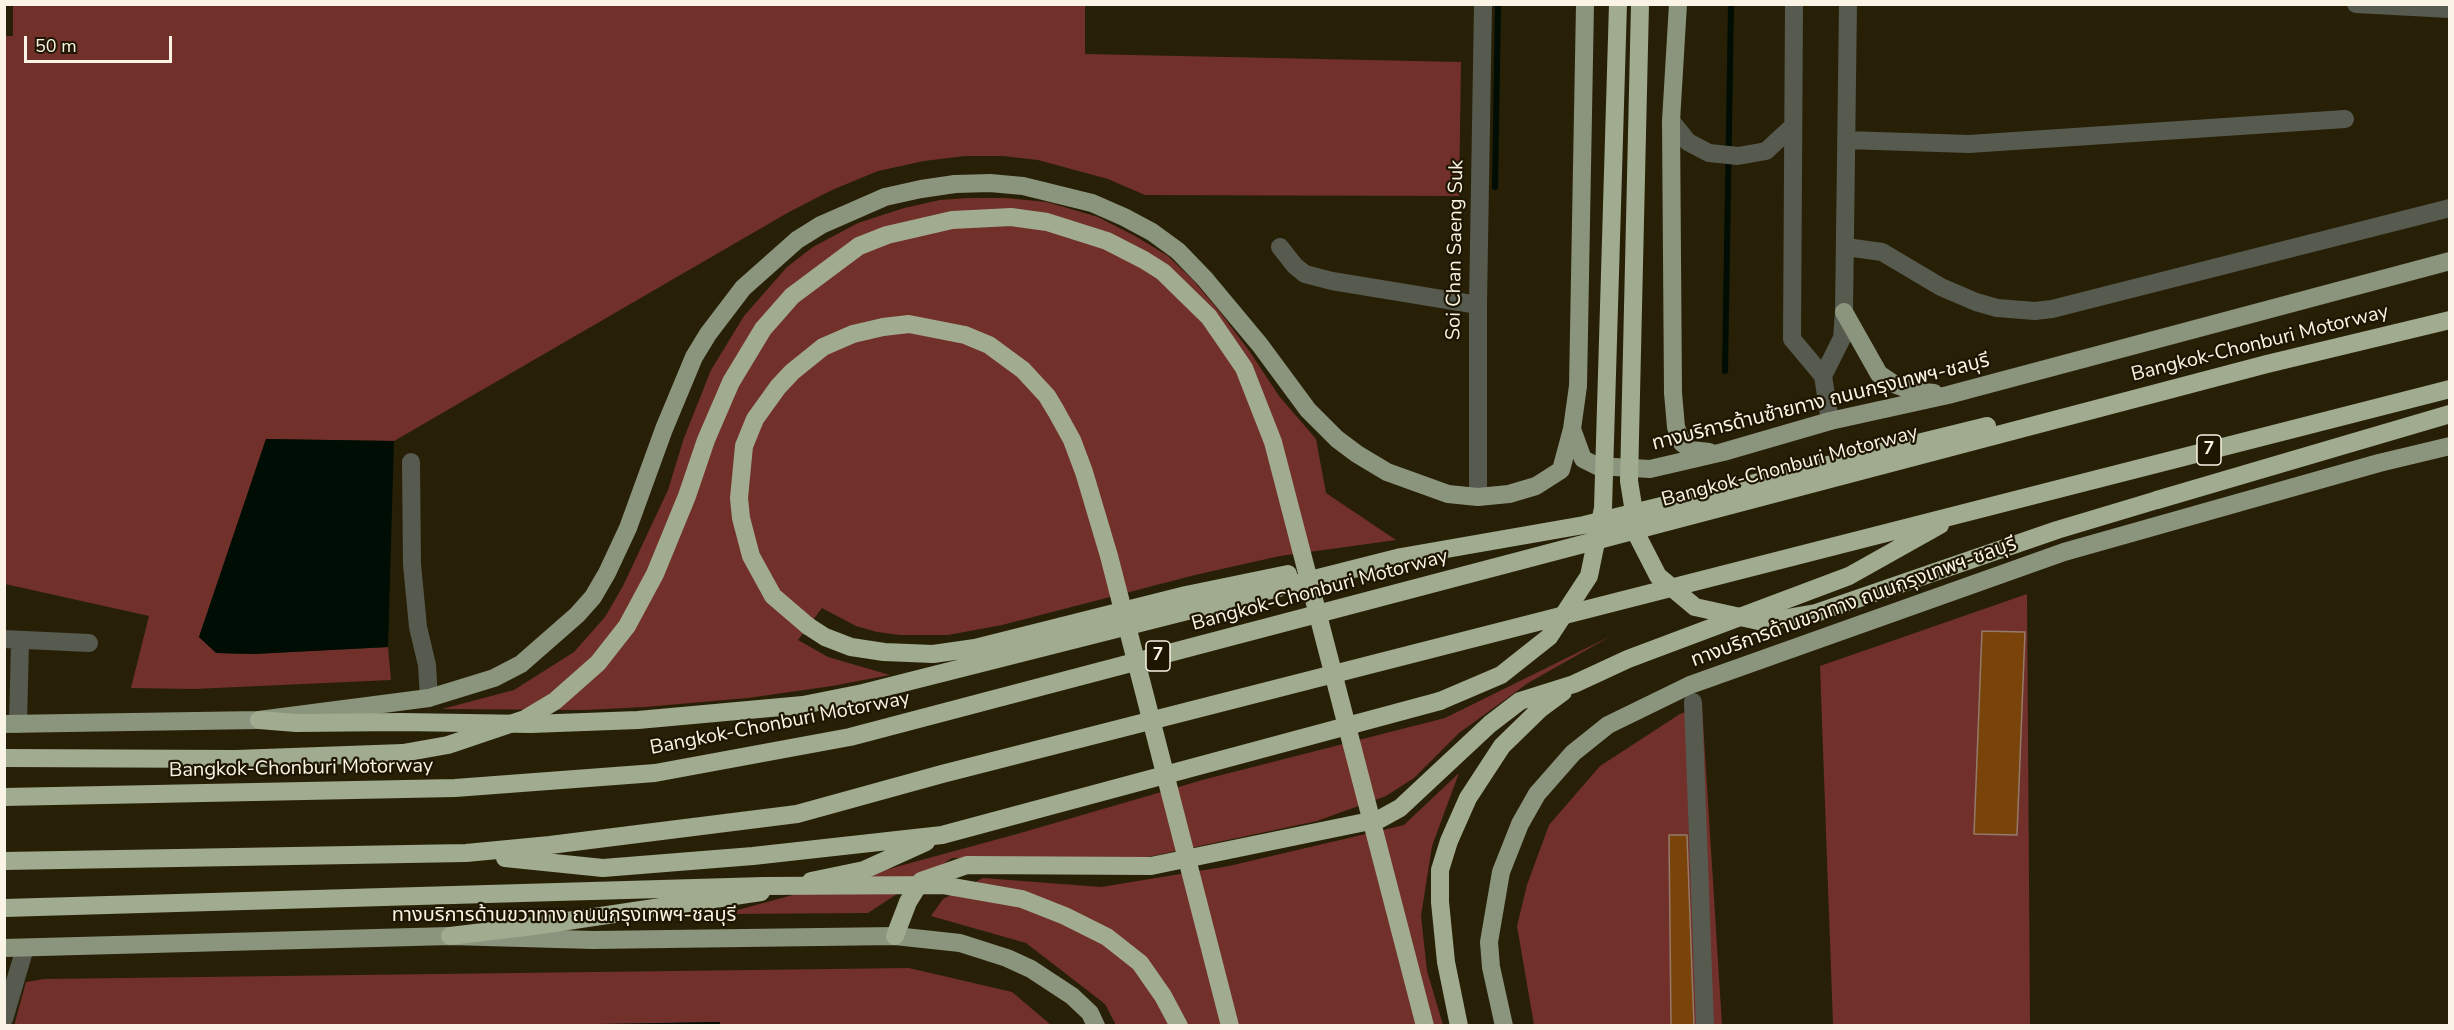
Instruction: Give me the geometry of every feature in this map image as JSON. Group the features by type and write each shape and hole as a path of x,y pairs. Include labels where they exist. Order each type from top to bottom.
{"highway":[{"path":"466,853 603,868 753,856 942,835 1440,701 1501,675 1549,637 1589,576 1603,508 1618,4"},
{"path":"1640,4 1629,481 1638,537 1658,576 1695,607 1763,622 1816,613 2057,530 2450,414"},
{"path":"4,758 236,759 403,753 448,745 525,719 555,701 591,669 627,626 656,574 675,529 706,440 731,382 763,329 792,296 833,263 859,246 887,234 952,220 1011,217 1047,222 1107,242 1144,260 1163,273 1209,317 1244,368 1279,463 1425,1026"},
{"name":"Bangkok-Chonburi Motorway","path":"4,797 455,788 656,773 850,737 2267,364 2450,320"},
{"path":"1230,1026 1109,556 1072,440 1047,396 1023,370 988,345 965,335 909,324 883,327 853,334 823,347 792,372 755,419 744,446 739,498 741,518 751,556 773,596 808,626 825,637 851,647 884,652 933,654 975,648 1034,634 1230,585 1309,571 1353,569"},
{"path":"259,720 306,723 531,724 649,719 803,705 908,682 1401,557 1584,525 1931,438 2267,364"},
{"name":"7","path":"4,861 466,853 550,845 797,814 942,774 2450,389"},
{"path":"895,936 908,902 921,881 967,865 1151,867 1380,819 1400,808 1490,723 1520,701 1574,684 1628,659 1850,576 1962,512"},
{"path":"1459,1026 1446,962 1440,902 1440,870 1449,841 1468,798 1502,746 1540,709 1574,684"},
{"path":"450,936 759,892 864,870 942,835"},
{"path":"4,908 764,886 942,885 1022,899 1065,916 1107,938 1140,963 1179,1026"}],"main road":[{"path":"11,724 259,720 429,698 494,678 522,664 540,650 592,597 628,528 672,409 694,357 708,334 743,288 797,240 821,225 885,197 921,189 955,184 990,183 1023,186 1092,203 1152,232 1178,251 1205,279 1260,345 1308,410 1338,439 1387,472 1408,482 1448,494 1478,497 1509,494 1536,486 1561,470 1572,429 1578,386 1585,4"},
{"path":"1678,4 1671,121 1673,393 1676,427 1682,443 1691,450 1723,452"},
{"name":"ทางบริการด้านซ้ายทาง ถนนกรุงเทพฯ-ชลบุรี","path":"1572,429 1583,459 1597,466 1650,469 1723,452 1830,421 1948,395 2450,261"},
{"path":"1844,312 1880,374 1894,384 1913,391 1948,395"},
{"name":"ทางบริการด้านขวาทาง ถนนกรุงเทพฯ-ชลบุรี","path":"1504,1026 1491,967 1489,942 1502,872 1520,824 1537,794 1573,753 1608,725 1690,685 2064,552 2379,463 2450,446"},
{"name":"ทางบริการด้านขวาทาง ถนนกรุงเทพฯ-ชลบุรี","path":"4,948 450,936 593,940 895,936 960,943 1007,958 1031,969 1071,996 1090,1013 1096,1026"}],"street":[{"name":"Soi Chan Saeng Suk","path":"1478,497 1478,305 1483,4"},
{"path":"1794,4 1792,339 1823,376 1830,421"},
{"path":"1823,376 1842,338 1844,312 1848,4"},
{"path":"2356,4 2450,9"},
{"path":"1846,140 1969,144 2345,119"},
{"path":"1671,121 1688,142 1709,153 1738,156 1766,151 1793,126"},
{"path":"1846,247 1882,252 1941,287 1997,309 2035,311 2060,308 2450,208"},
{"path":"1280,247 1295,266 1305,274 1332,281 1478,305"},
{"path":"411,462 412,564 418,627 427,665 429,698"},
{"path":"11,724 12,640 89,643"},
{"path":"1693,702 1705,1026"},
{"path":"4,1018 25,948"}],"shaded area":[{"path":"1085,4 1085,54 1461,62 1459,196 1145,195 1108,179 1038,160 1003,156 965,156 924,161 878,171 832,190 789,212 394,441 266,439 199,637 217,653 253,654 388,647 391,680 194,689 131,688 149,616 5,584 4,36 13,36 13,5"},
{"path":"1006,198 1047,202 1098,217 1168,256 1193,280 1220,312 1279,396 1316,439 1326,493 1396,540 1280,556 1195,575 1002,625 948,635 900,635 877,632 856,626 822,608 798,640 828,657 890,675 832,686 748,698 645,707 585,710 442,709 514,690 574,652 605,617 623,586 668,490 684,438 711,370 744,316 787,267 813,247 858,223 904,208 940,200"},
{"path":"266,439 394,441 388,647 253,654 216,653 199,637"},
{"path":"2027,594 2030,1025 1833,1025 1820,666"},
{"path":"1611,636 1528,683 1459,733 1414,778 1386,796 1317,821 1148,857 952,858 868,913 723,914 1017,834 1206,779 1445,718"},
{"path":"1702,706 1722,1025 1534,1025 1517,926 1527,885 1549,825 1600,766 1680,714"},
{"path":"1459,773 1432,846 1421,916 1427,971 1443,1025 1116,1025 1105,1004 1026,943 931,916 943,899 983,878 1101,887 1229,866 1404,825"},
{"path":"909,968 1012,992 1051,1025 720,1026 720,1022 537,1026 14,1026 26,982 44,979"},
{"path":"720,1022 720,1025 537,1025"}],"building":[{"path":"1982,631 2025,632 2017,835 1974,834"},
{"path":"1669,835 1687,835 1694,1026 1671,1026"}],"waterway":[{"path":"1495,187 1498,4"},
{"path":"1725,371 1731,4"}]}
